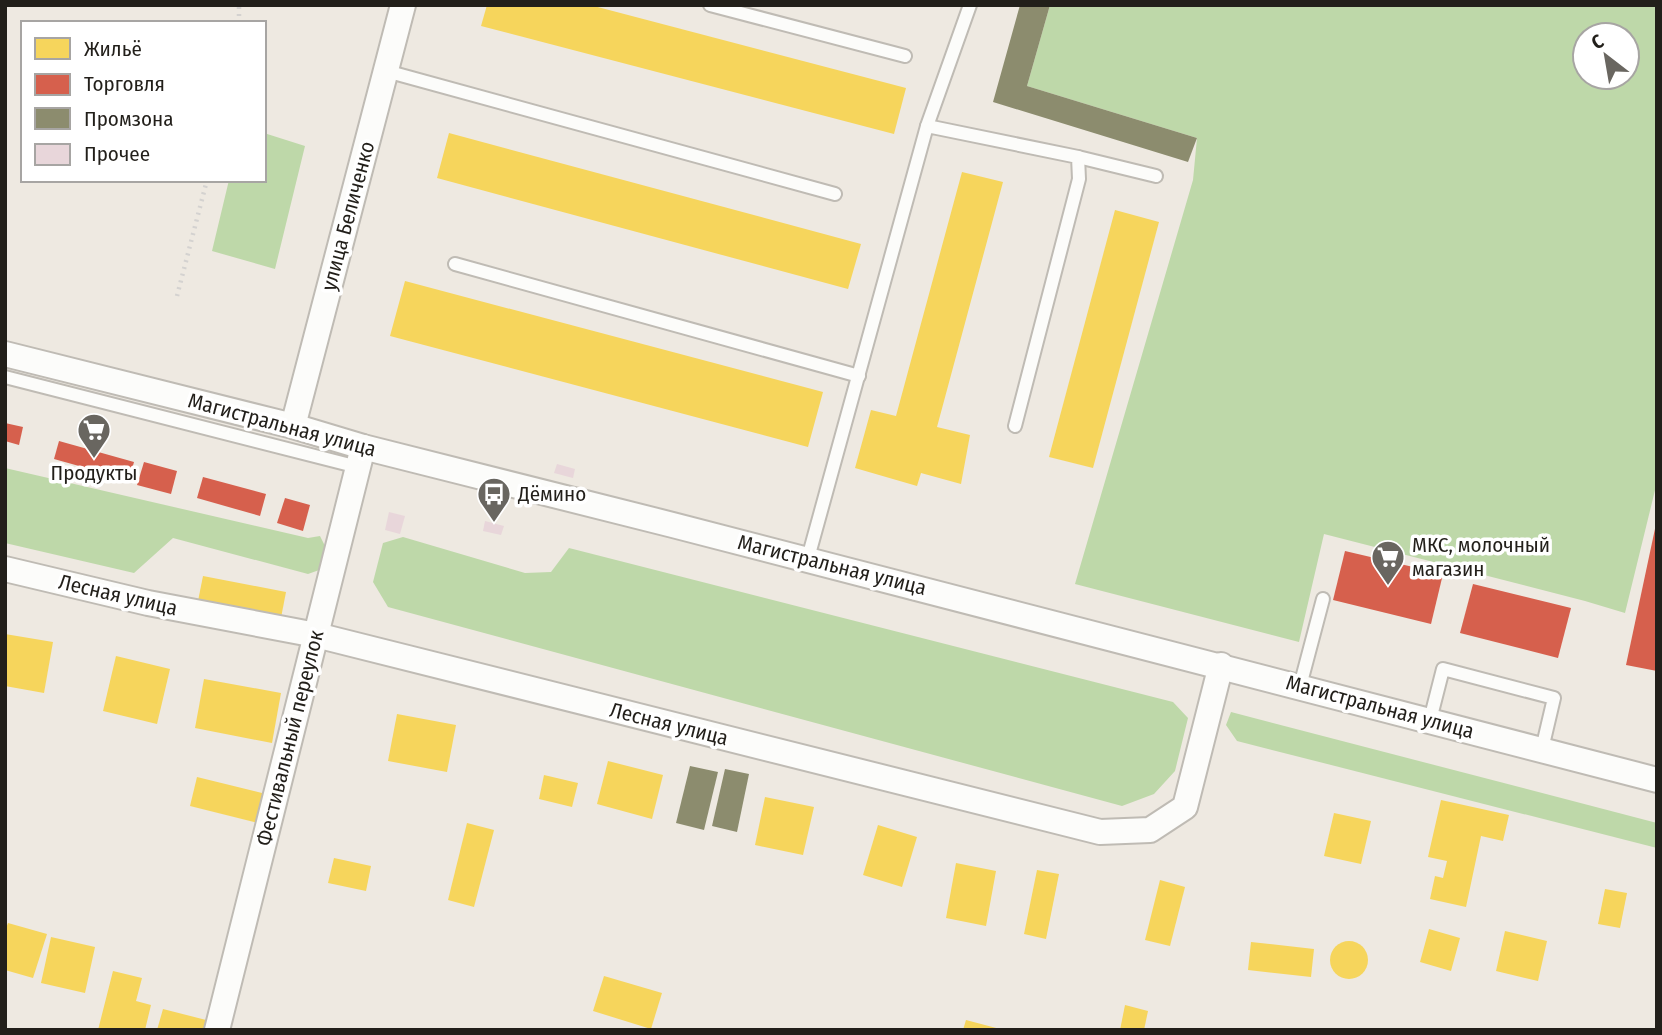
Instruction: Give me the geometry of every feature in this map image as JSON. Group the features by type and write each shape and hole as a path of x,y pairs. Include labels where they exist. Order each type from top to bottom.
{"street":[{"name":"улица Беличенко","path":"293,426 403,5"},
{"name":"Магистральная улица","path":"5,354 293,426 361,457 808,558 1657,780"},
{"name":"Фестивальный переулок","path":"217,1030 361,457"},
{"name":"Лесная улица","path":"5,569 148,603 316,635 1100,832 1150,830 1185,807 1221,665"}],"lane":[{"path":"710,5 905,56"},
{"path":"808,558 927,125 970,5"},
{"path":"386,71 835,194"},
{"path":"927,125 1156,176"},
{"path":"1015,426 1079,178 1078,157"},
{"path":"455,264 859,376"},
{"path":"5,376 361,457"},
{"path":"1300,686 1323,599"},
{"path":"1430,720 1443,669 1554,698 1542,750"}],"path":[{"path":"177,296 206,182"}],"green space":[{"path":"1050,5 1657,5 1657,482 1625,613 1324,534 1299,642 1075,584 1193,180 1197,138 1027,86"},
{"path":"266,134 305,146 275,269 212,251 229,182 266,182"},
{"path":"5,468 308,538 320,536 325,546 322,569 308,574 173,538 134,573 5,543"},
{"path":"403,537 525,573 551,572 569,548 1173,702 1188,718 1175,771 1154,794 1122,806 388,607 373,582 383,543"},
{"path":"1231,712 1657,823 1657,848 1237,741 1226,725"}],"building: Жильё":[{"path":"487,5 590,5 906,88 894,134 481,26"},
{"path":"449,133 861,244 848,289 437,178"},
{"path":"962,172 1003,182 937,427 970,435 961,484 921,473 917,486 855,468 871,410 896,416"},
{"path":"1115,210 1159,222 1093,468 1049,457"},
{"path":"405,281 823,392 808,447 390,336"},
{"path":"203,576 286,592 280,623 197,606"},
{"path":"5,634 53,642 44,693 5,686"},
{"path":"116,656 170,669 157,724 103,711"},
{"path":"204,679 281,693 272,743 195,728"},
{"path":"397,714 456,725 447,772 388,761"},
{"path":"608,761 663,775 652,819 597,804"},
{"path":"544,775 578,783 572,807 539,799"},
{"path":"197,777 266,794 258,823 190,806"},
{"path":"765,797 814,807 803,855 755,845"},
{"path":"1441,800 1509,815 1503,841 1481,836 1466,907 1430,899 1435,876 1443,878 1447,861 1428,857"},
{"path":"1334,813 1371,821 1361,864 1324,856"},
{"path":"467,823 494,830 474,907 448,900"},
{"path":"878,825 917,837 902,887 863,875"},
{"path":"334,858 371,866 366,891 328,883"},
{"path":"956,863 996,871 986,926 946,918"},
{"path":"1037,870 1059,874 1046,939 1024,934"},
{"path":"1160,880 1185,887 1170,946 1145,940"},
{"path":"1605,889 1627,893 1620,928 1598,924"},
{"path":"8,923 47,934 33,978 5,970 5,931"},
{"path":"1429,929 1460,938 1451,971 1420,962"},
{"path":"1505,931 1547,941 1538,981 1496,971"},
{"path":"51,937 95,947 85,993 41,983"},
{"path":"1349,941 1362,947 1368,960 1362,973 1349,979 1336,973 1330,960 1336,947"},
{"path":"1251,942 1314,949 1311,977 1248,970"},
{"path":"113,971 142,978 136,1001 151,1005 145,1030 98,1030"},
{"path":"604,976 662,993 651,1029 593,1011"},
{"path":"1125,1005 1148,1011 1144,1030 1120,1030"},
{"path":"163,1009 210,1021 207,1030 157,1030"},
{"path":"966,1020 1000,1029 1000,1030 963,1030"}],"building: Торговля":[{"path":"5,423 23,427 19,445 5,441"},
{"name":"Продукты","path":"59,441 134,462 129,480 54,459"},
{"path":"144,462 177,471 171,494 137,485"},
{"name":"Продукты","path":"203,477 266,494 260,516 197,498"},
{"path":"285,498 310,505 303,531 277,523"},
{"path":"1657,524 1657,671 1626,665"},
{"name":"МКС, молочный магазин","path":"1345,551 1443,574 1431,624 1333,600"},
{"path":"1473,584 1571,608 1558,658 1460,633"}],"building: Промзона":[{"path":"1020,5 1050,5 1027,86 1197,138 1188,162 993,102"},
{"path":"690,766 718,772 704,830 676,823"},
{"path":"725,769 749,774 737,832 712,826"}],"building: Прочее":[{"path":"557,464 575,469 573,478 554,473"},
{"path":"389,512 405,516 400,534 385,530"},
{"path":"485,521 504,526 501,535 483,531"}],"place":[{"name":"Продукты","path":"94,460"},
{"name":"Дёмино","path":"494,524"},
{"name":"МКС, молочный магазин","path":"1388,587"}]}
